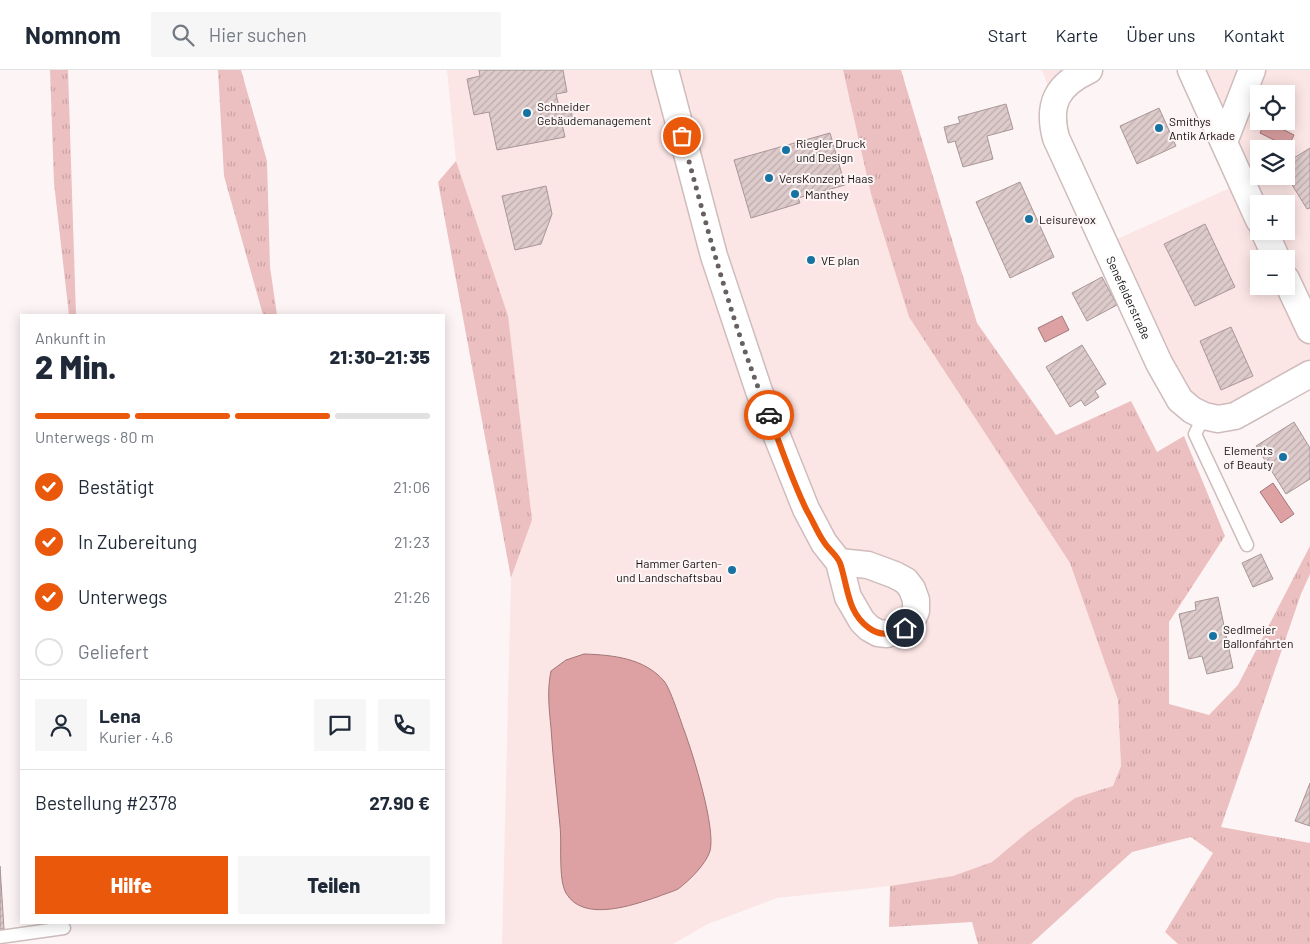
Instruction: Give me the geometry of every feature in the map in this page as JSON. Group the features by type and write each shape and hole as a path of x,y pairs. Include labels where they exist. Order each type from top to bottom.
{"street":[{"path":"665,70 714,256 759,391 806,509 824,543 839,562"},
{"name":"Senefelderstraße","path":"1089,70 1076,76 1064,86 1056,100 1052,121 1056,138 1159,363 1180,400 1192,410 1204,416 1218,419 1236,416 1310,374"},
{"path":"1191,70 1250,200"},
{"path":"1224,142 1252,70"},
{"path":"1294,295 1310,330"}],"lane":[{"path":"1204,416 1195,434 1247,545"},
{"path":"0,937 64,928"}],"shaded area":[{"path":"447,70 843,70 871,194 909,317 1070,563 1118,700 1121,766 1113,786 1075,798 1028,832 992,862 953,876 890,886 777,898 708,924 673,944 502,944 511,579 532,520 456,161"},
{"path":"1042,70 1065,70 1049,89"},
{"path":"1191,70 1310,70 1310,374 1204,416 1104,245 1241,183"},
{"path":"1262,130 1284,130 1294,135 1292,140 1274,140 1260,133"},
{"path":"1062,316 1069,330 1045,342 1038,328"},
{"path":"1273,483 1294,514 1281,523 1260,492"},
{"path":"584,654 606,655 627,659 647,667 664,681 675,704 693,756 707,809 711,840 710,851 705,861 697,872 678,889 622,907 596,910 574,902 566,893 562,879 561,833 549,699 551,671 566,660"}],"green space":[{"path":"50,70 68,70 76,314 69,314 54,183"},
{"path":"218,70 241,70 267,161 270,267 277,314 263,314 224,176"},
{"path":"843,70 901,70 977,323 1056,435 1131,401 1157,452 1184,436 1225,536 1169,622 1169,704 1209,715 1238,685 1310,546 1310,574 1301,594 1221,827 1310,843 1310,944 1178,944 1165,932 1213,853 1191,837 1132,852 1031,944 978,944 972,922 889,927 890,886 953,876 992,862 1028,832 1075,798 1113,786 1121,766 1118,700 1070,563 909,317 871,194"},
{"path":"456,161 508,316 532,520 511,578 438,182"}],"building":[{"path":"479,70 563,70 567,92 556,94 560,111 571,109 573,122 562,124 565,137 497,150 489,112 474,115 467,79 480,76"},
{"path":"1006,104 1013,129 987,136 993,159 963,167 955,141 948,143 944,127 960,123 958,117"},
{"path":"1159,108 1176,146 1137,164 1120,126"},
{"path":"830,133 845,185 798,198 800,203 751,218 734,160"},
{"path":"1310,148 1310,208 1307,209 1292,185 1295,185 1295,157"},
{"path":"1020,182 1054,257 1010,278 976,202"},
{"path":"546,186 552,214 541,244 515,250 502,196"},
{"path":"1205,224 1235,287 1195,306 1164,244"},
{"path":"1102,277 1117,305 1087,321 1072,293"},
{"path":"1231,327 1253,376 1221,390 1200,341"},
{"path":"1082,345 1106,384 1095,391 1099,397 1085,406 1081,400 1070,407 1046,367"},
{"path":"1294,422 1310,448 1310,479 1286,494 1256,446"},
{"path":"1261,554 1273,579 1253,587 1242,563"},
{"path":"1218,597 1233,668 1207,674 1202,656 1189,659 1179,614 1196,610 1195,602"},
{"path":"1310,783 1310,826 1295,821"},
{"path":"0,866 4,929 0,929"}],"way so far":[{"path":"682,136 714,256 759,391 769,415"}],"place":[{"name":"Schneider Gebäudemanagement","path":"527,113"},
{"name":"Smithys Antik Arkade","path":"1159,128"},
{"name":"Riegler Druck und Design","path":"786,150"},
{"name":"VersKonzept Haas","path":"769,178"},
{"name":"Manthey","path":"795,194"},
{"name":"Leisurevox","path":"1029,219"},
{"name":"VE plan","path":"811,260"},
{"name":"Elements of Beauty","path":"1283,457"},
{"name":"Hammer Garten- und Landschaftsbau","path":"732,570"},
{"name":"Sedlmeier Ballonfahrten","path":"1213,636"}],"route":[{"path":"769,415 806,509 824,543 839,562 853,609 869,628 878,633 887,634 905,628"}]}
